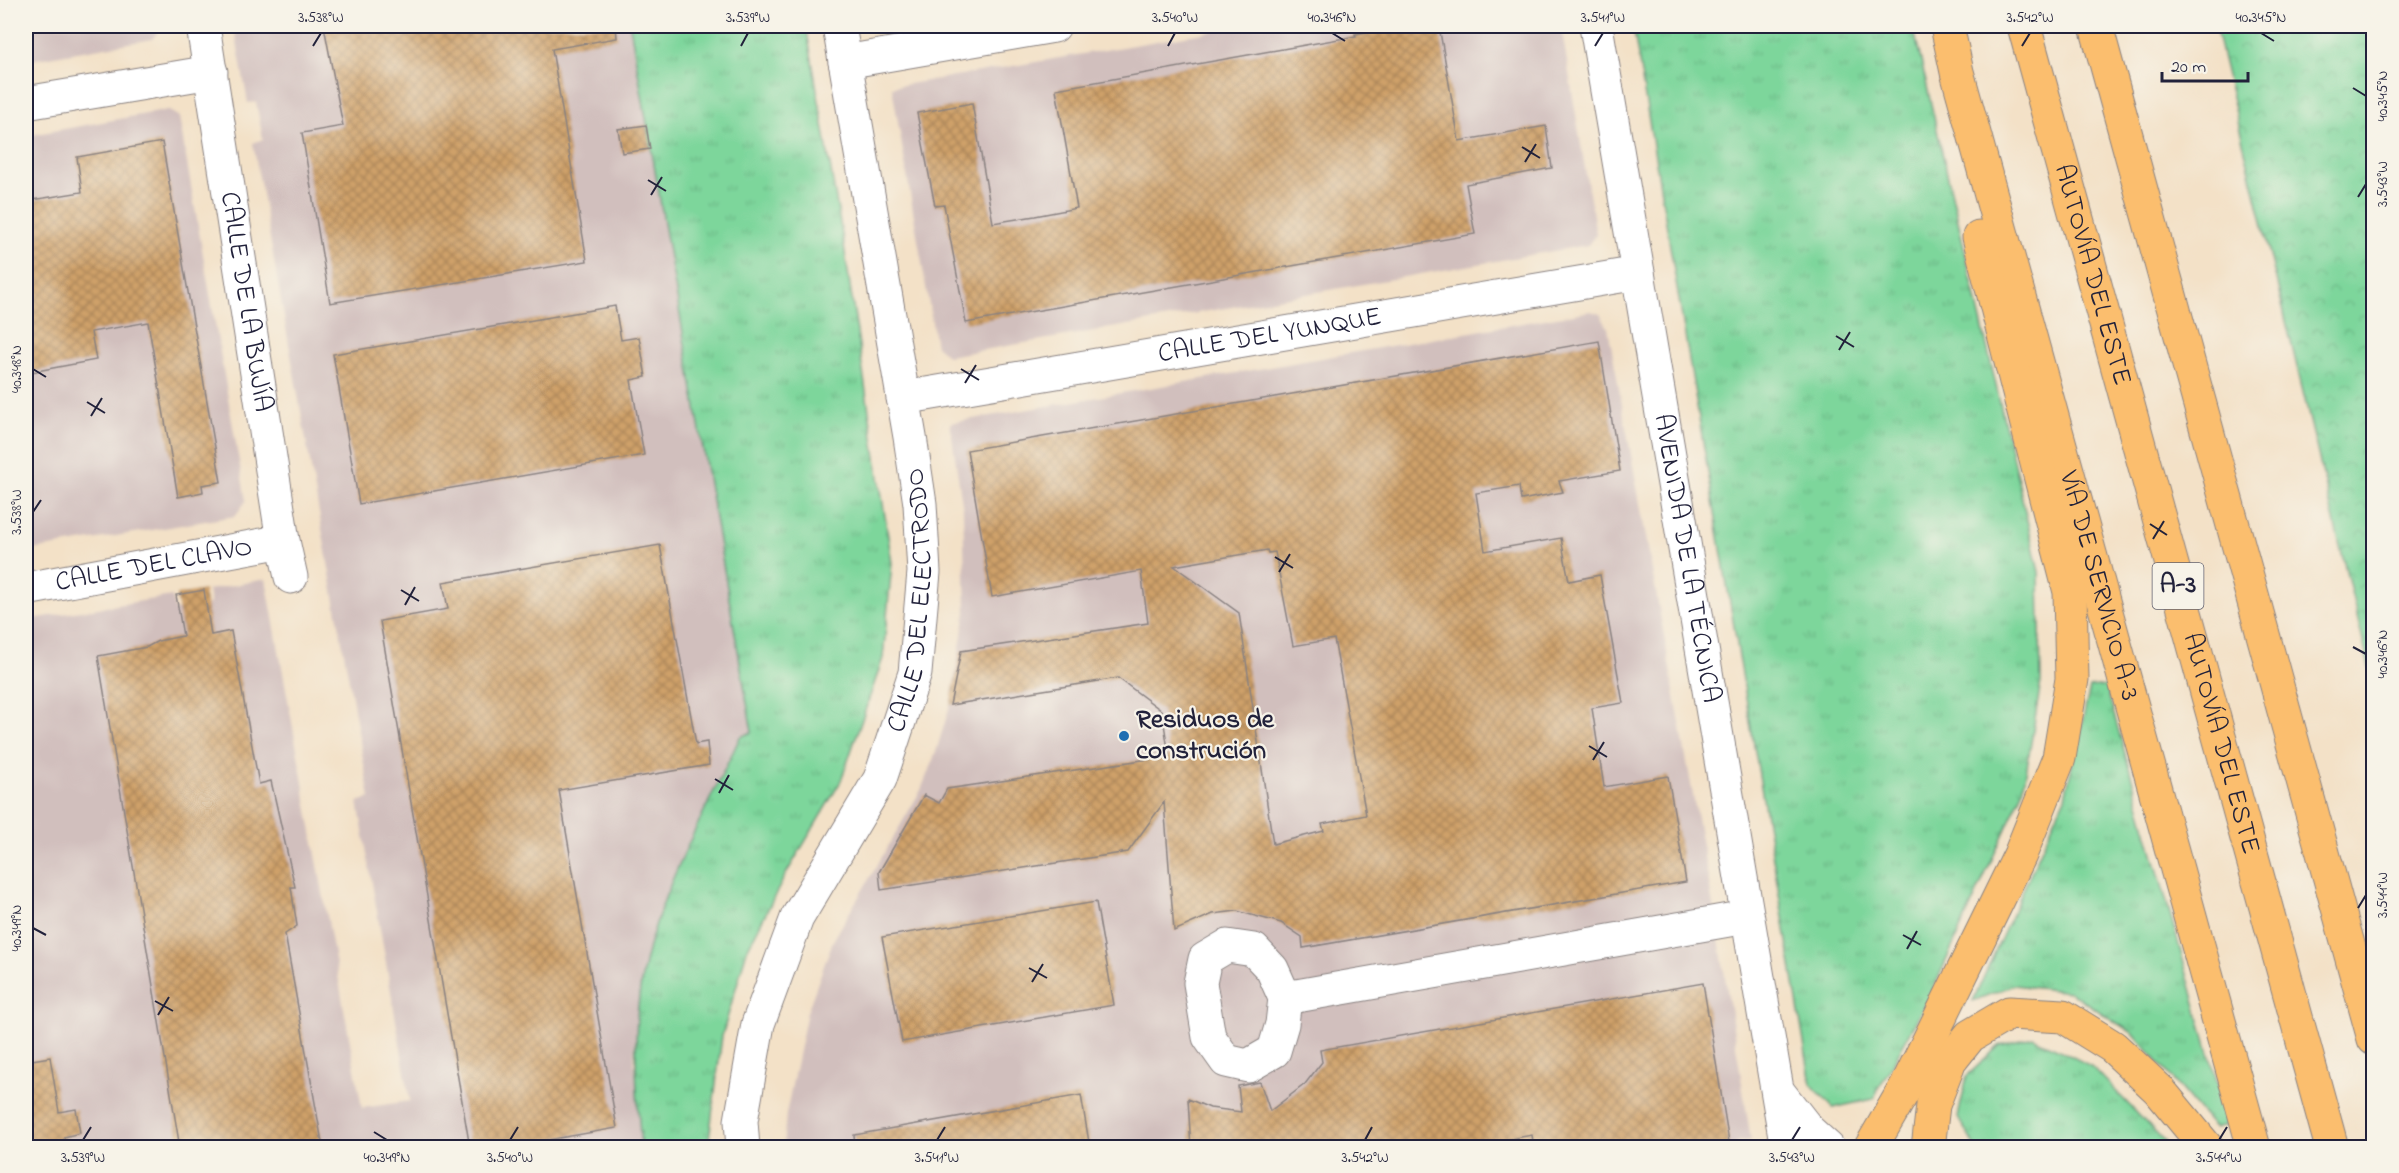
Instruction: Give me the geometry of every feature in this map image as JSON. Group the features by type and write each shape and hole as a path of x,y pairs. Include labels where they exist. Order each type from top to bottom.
{"main road":[{"name":"VÍA DE SERVICIO A-3","path":"1947,26 2254,1148"},
{"name":"AUTOVÍA DEL ESTE","path":"2024,26 2332,1148"},
{"name":"A-3","path":"2096,26 2373,1040"},
{"path":"1870,1147 1907,1085 2020,855 2059,758 2072,679 2070,592 1971,204 1958,72"},
{"path":"1928,1148 1933,1105 1950,1061 1970,1036 2008,1012 2063,1016 2113,1047 2159,1090 2207,1148"}],"street":[{"name":"CALLE DE LA BUJÍA","path":"202,26 283,541 291,576"},
{"name":"CALLE DEL ELECTRODO","path":"743,1148 741,1120 758,1023 797,918 880,779 915,673 924,572 920,504 839,26"},
{"path":"845,62 1054,26"},
{"name":"AVENIDA DE LA TÉCNICA","path":"1596,26 1787,1148"},
{"path":"26,103 211,72"},
{"name":"CALLE DEL YUNQUE","path":"903,398 1638,273"},
{"name":"CALLE DEL CLAVO","path":"26,589 283,541"},
{"path":"1285,998 1746,917"},
{"name":"AVENIDA DE LA TÉCNICA","path":"1777,1090 1809,1131 1828,1148"},
{"path":"1870,1147 1882,1148"}],"shaded area":[{"path":"26,26 162,27 152,39 26,61"},
{"path":"234,26 630,26 752,732 740,737 659,911 639,995 634,1058 641,1147 26,1148 26,620 172,596 175,610 210,604 208,590 266,579 362,1108 410,1101 358,802 370,798 253,143 263,139 256,102 248,103"},
{"path":"1243,26 1561,26 1596,234 1588,245 1013,345 948,356 936,346 892,87"},
{"path":"168,110 179,117 246,501 235,516 26,551 26,136"},
{"path":"1591,311 1600,314 1608,328 1718,933 1751,1140 1736,1142 1737,1148 783,1148 786,1114 807,1012 833,941 921,790 936,752 950,705 966,612 963,510 950,423"}],"green space":[{"path":"630,26 806,26 844,246 892,563 883,658 841,781 786,874 747,950 722,1036 708,1147 641,1147 636,1053 639,997 654,929 679,864 740,737 752,732"},
{"path":"1633,26 1913,26 2039,572 2041,682 2023,791 1931,994 1873,1099 1833,1108 1811,1084"},
{"path":"2215,26 2373,26 2373,683"},
{"path":"2106,686 2229,1124 2215,1129 2134,1034 2070,992 2014,985 1973,1001 2065,797 2090,688"},
{"path":"2033,1037 2093,1067 2169,1147 1975,1147 1958,1117 1967,1076 2000,1045"}],"building":[{"path":"324,26 616,26 617,38 552,49 587,261 330,303 302,133 343,126"},
{"path":"1403,26 1439,26 1459,141 1546,126 1552,168 1466,184 1475,234 966,323 944,205 935,206 917,113 972,103 993,223 1035,216 1077,208 1056,89"},
{"path":"646,125 650,149 622,153 618,129"},
{"path":"162,142 221,482 202,485 203,492 178,497 148,322 91,332 96,360 26,373 26,201 82,192 77,157"},
{"path":"615,306 621,340 639,337 646,377 631,380 644,455 359,504 333,354"},
{"path":"1599,341 1620,471 1559,481 1563,492 1521,500 1519,486 1476,493 1485,551 1561,538 1569,581 1600,575 1623,703 1592,708 1604,787 1668,776 1686,882 1303,948 1302,937 1281,923 1237,911 1213,914 1174,931 1164,802 1128,852 881,890 879,872 924,795 939,803 947,789 1169,756 1162,711 1118,678 950,705 961,651 1148,623 1141,571 992,597 967,450","holes":["1267,550 1268,553 1275,552 1293,646 1334,639 1366,815 1322,824 1324,831 1273,844 1239,613 1174,566"]},
{"path":"660,545 696,744 707,742 709,765 559,790 617,1128 502,1148 470,1148 380,621 448,609 443,582"},
{"path":"204,590 211,635 231,631 259,784 271,781 295,887 291,887 297,926 285,934 323,1148 180,1148 98,656 147,647 158,641 183,636 176,595"},
{"path":"1096,902 1114,1005 902,1042 882,937"},
{"path":"1703,983 1730,1148 1534,1148 1532,1135 1459,1148 1191,1148 1188,1099 1210,1108 1241,1112 1238,1086 1260,1082 1270,1111 1305,1084 1322,1062 1320,1050"},
{"path":"50,1057 59,1112 76,1109 80,1133 64,1137 66,1148 26,1148 26,1061"},
{"path":"1081,1095 1090,1148 855,1148 854,1135"}],"place":[{"name":"Residuos de construción","path":"1124,736"}]}
